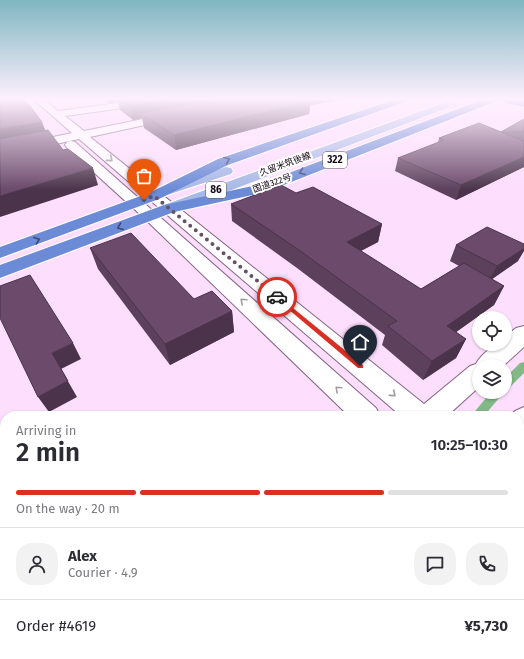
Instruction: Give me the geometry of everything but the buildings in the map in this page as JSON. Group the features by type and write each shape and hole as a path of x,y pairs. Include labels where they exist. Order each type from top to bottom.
{"highway":[{"path":"0,253 154,196 223,162 319,129"},
{"name":"国道322号","path":"0,272 170,208 261,189 417,129"}],"main road":[{"name":"久留米筑後線","path":"154,196 347,129"},
{"name":"久留米筑後線","path":"170,208 382,129"}],"street":[{"path":"62,129 170,208 414,411"},
{"path":"67,129 73,137 135,203 150,215 362,411"},
{"path":"0,152 113,129"},
{"path":"495,359 524,334"},
{"path":"434,411 472,379"}],"waterway":[{"path":"512,378 524,366"},
{"path":"481,411 492,399"}],"way so far":[{"path":"144,200 154,196 277,297"}],"route":[{"path":"277,297 360,366"}]}
